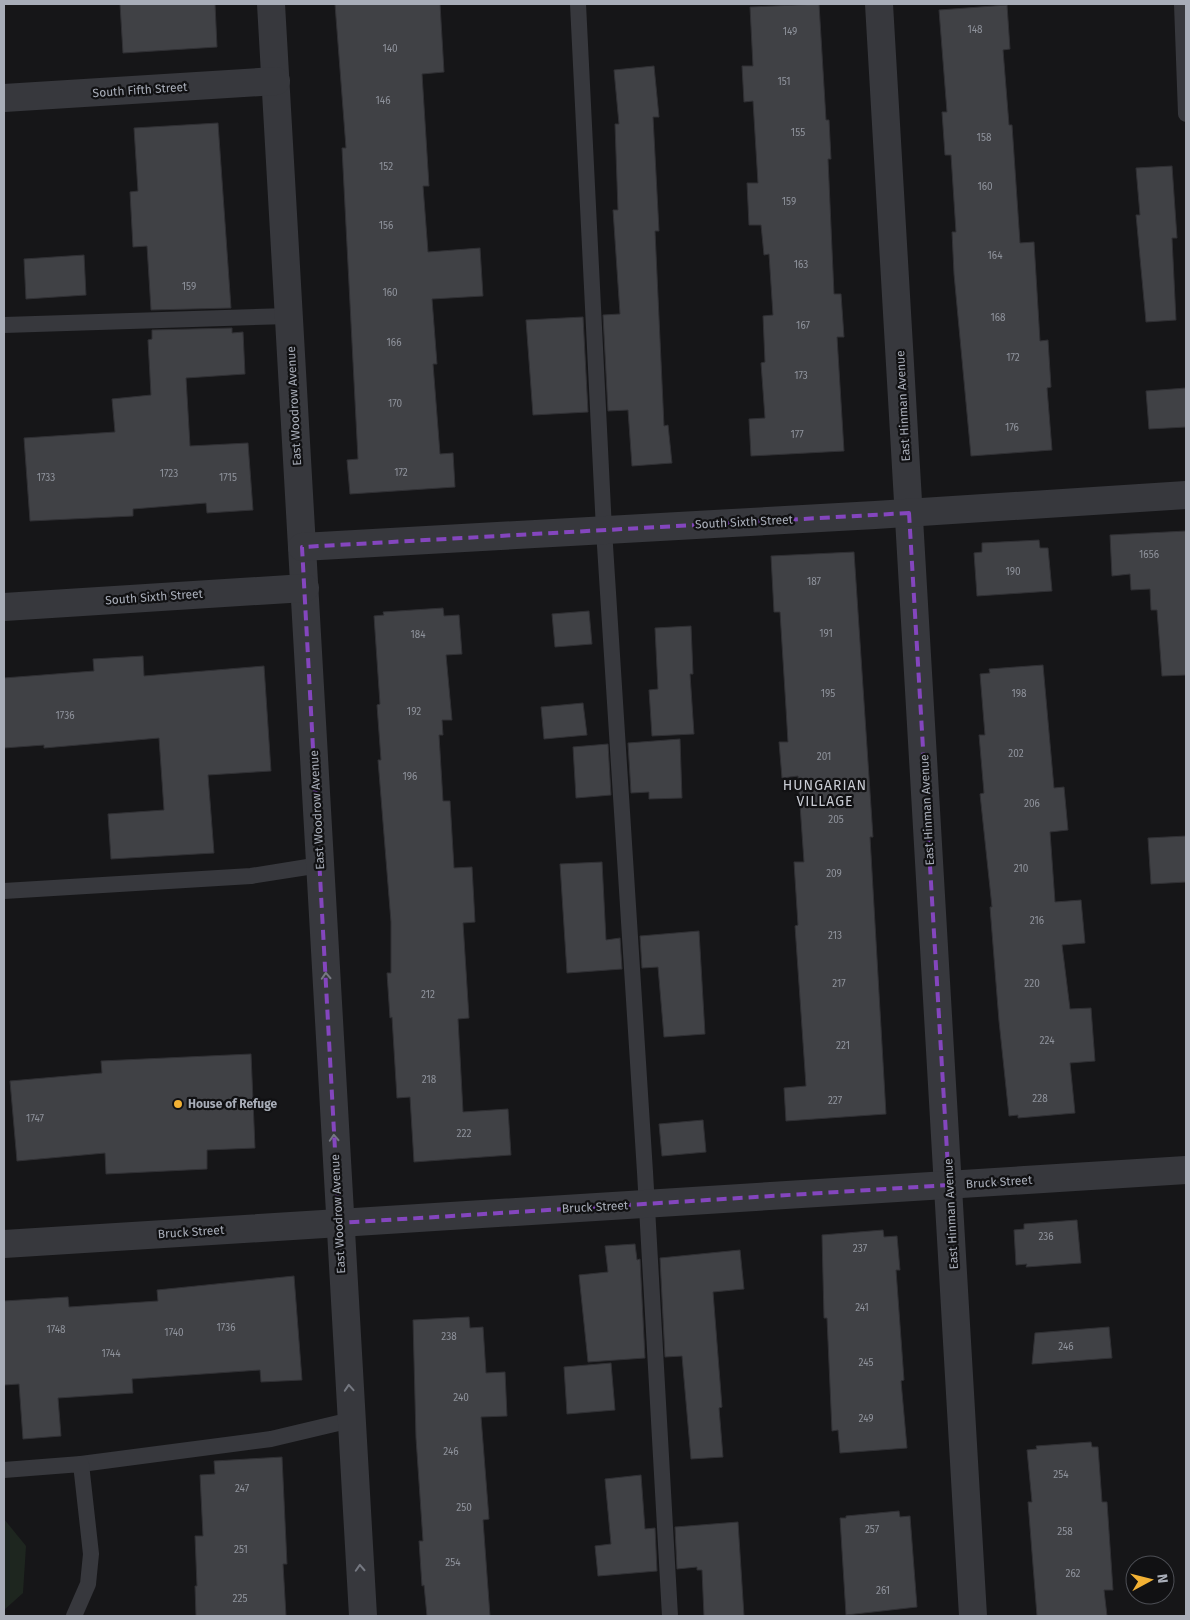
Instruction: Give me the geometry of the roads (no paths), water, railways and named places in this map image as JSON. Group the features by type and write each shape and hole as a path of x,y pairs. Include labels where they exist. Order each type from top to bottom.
{"street":[{"name":"East Woodrow Avenue","path":"271,4 339,1223 363,1616"},
{"name":"East Hinman Avenue","path":"879,4 973,1616"},
{"name":"South Fifth Street","path":"4,98 276,81"},
{"name":"South Sixth Street","path":"302,547 909,513 1186,495"},
{"name":"South Sixth Street","path":"4,607 304,588"},
{"name":"Bruck Street","path":"4,1244 1186,1170"}],"lane":[{"path":"578,4 604,530 647,1204 670,1616"},
{"path":"1182,4 1186,114"},
{"path":"4,325 289,316"},
{"path":"4,891 251,876 320,865"},
{"path":"4,1470 81,1464 271,1440 351,1420"},
{"path":"74,1616 88,1584 91,1554 81,1464"}],"place":[{"name":"House of Refuge","path":"178,1104"}],"district":[{"name":"HUNGARIAN VILLAGE","path":"825,794"}]}
